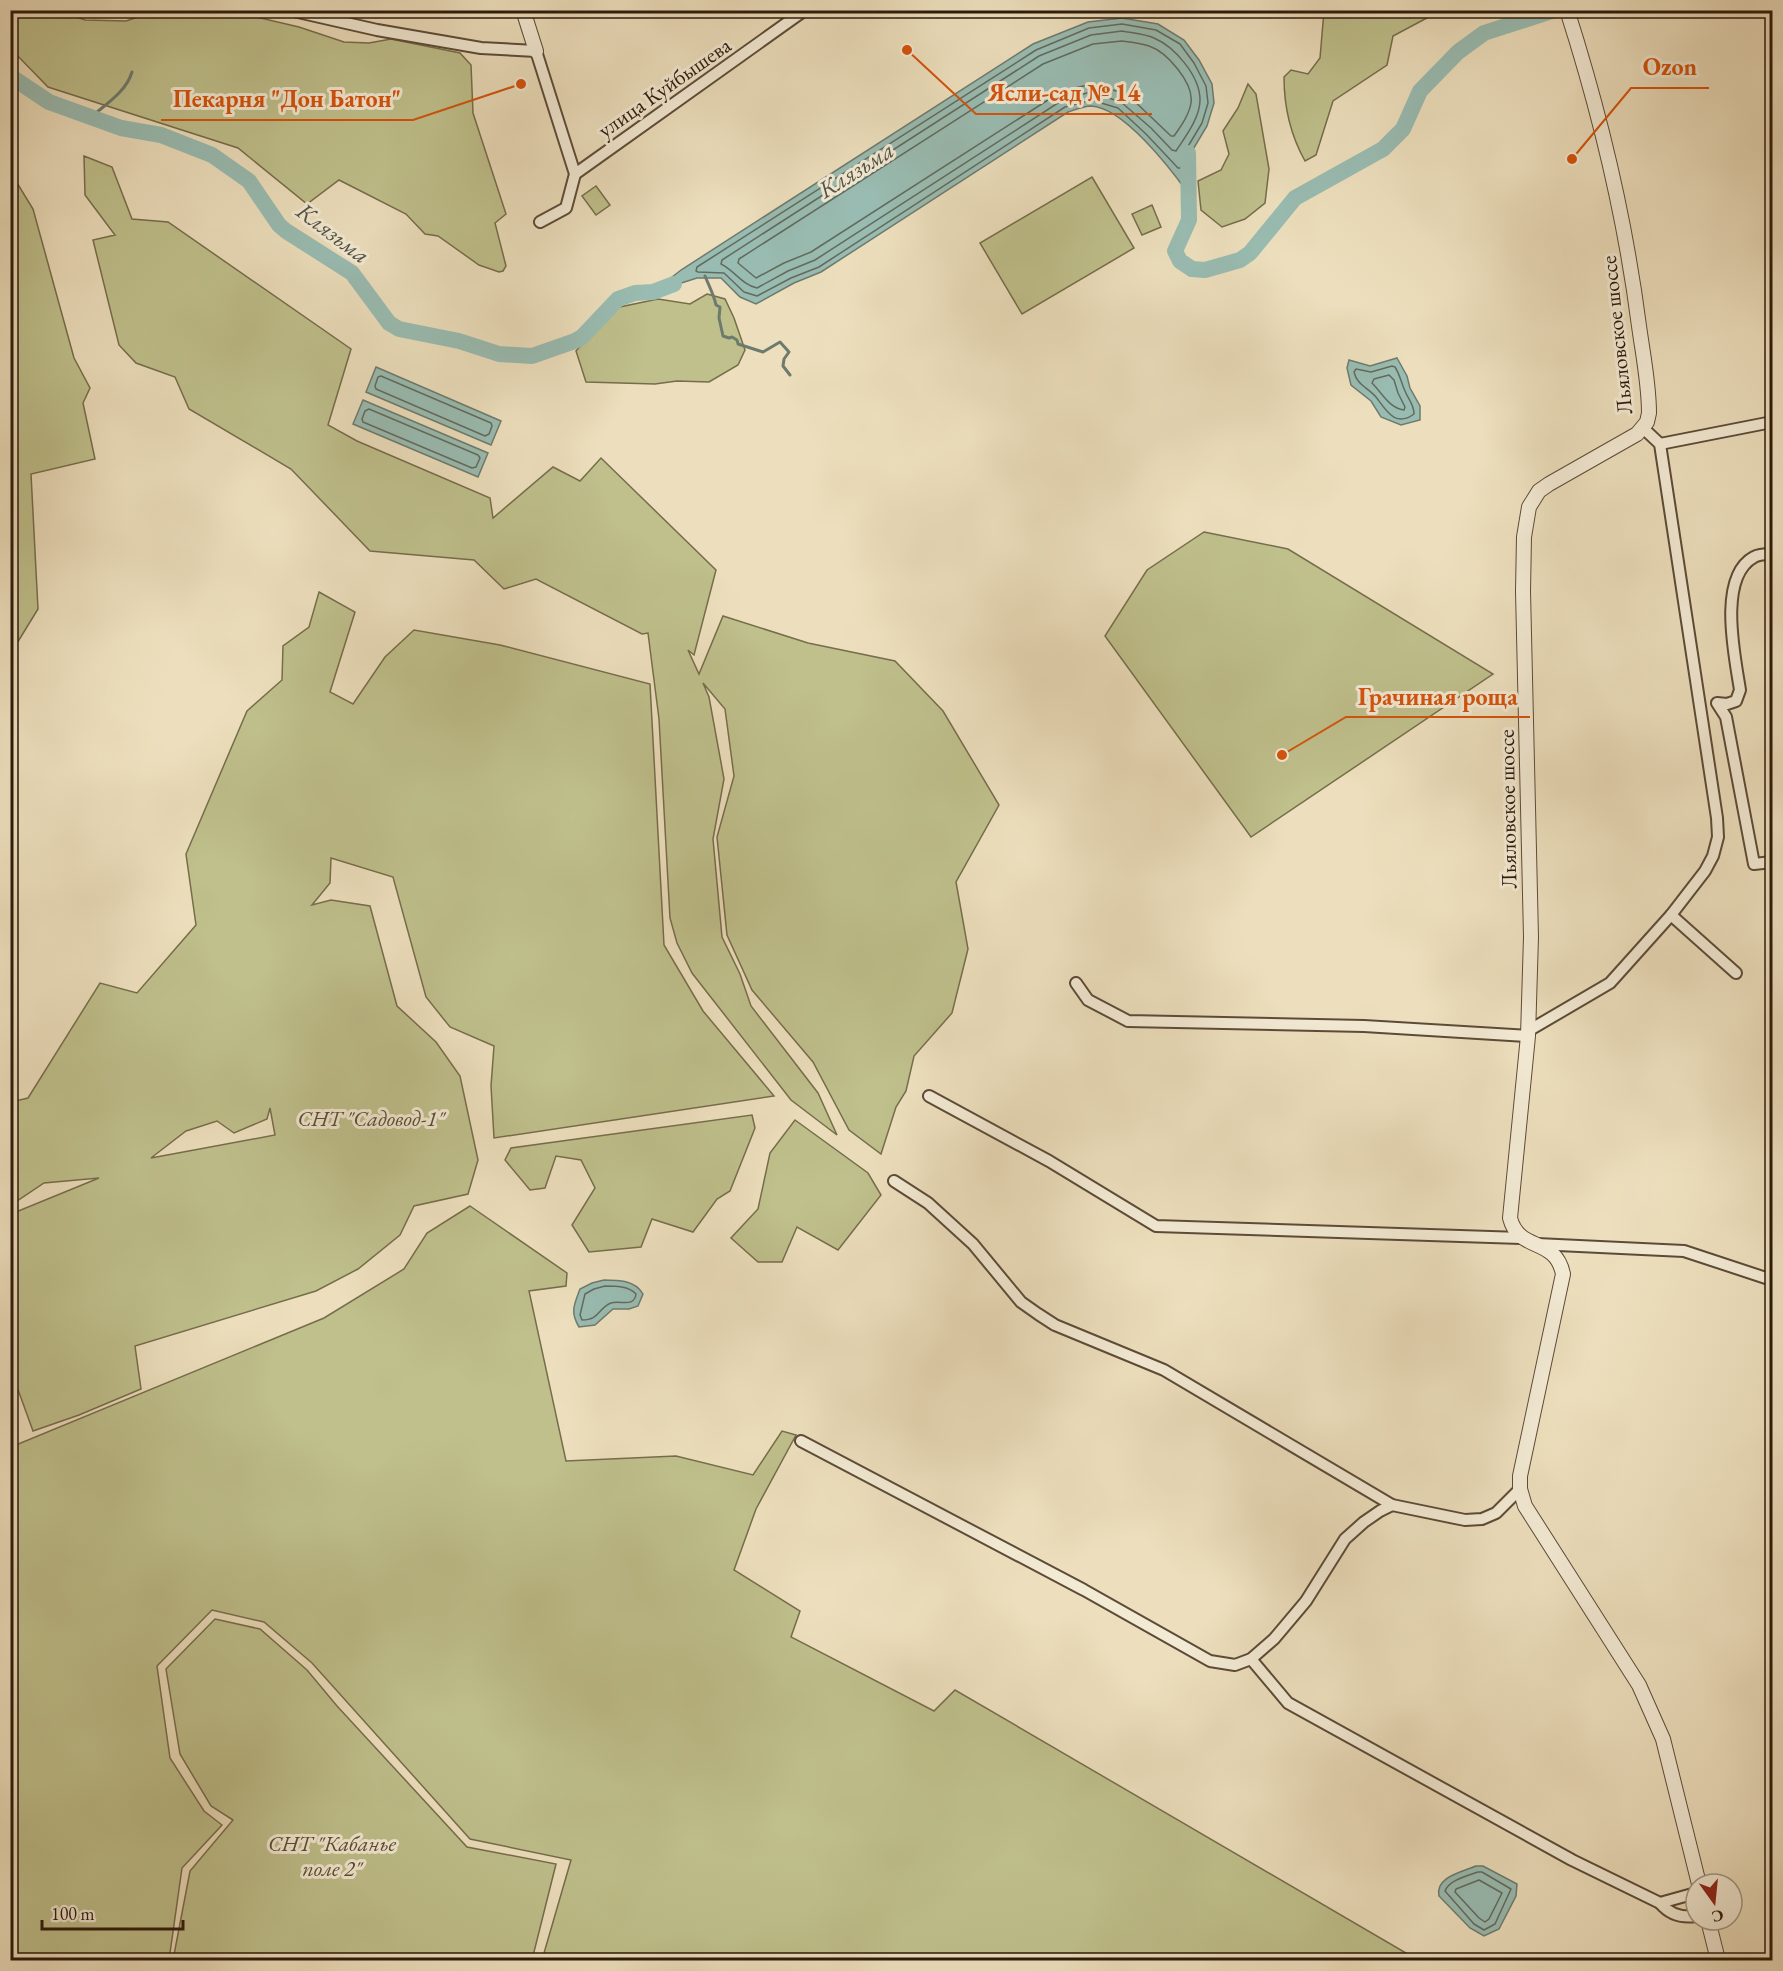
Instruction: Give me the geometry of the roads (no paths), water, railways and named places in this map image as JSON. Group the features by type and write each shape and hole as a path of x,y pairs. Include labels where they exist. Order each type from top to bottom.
{"street":[{"path":"289,10 377,30 481,48 536,51"},
{"path":"523,10 575,174 566,208 540,222"},
{"name":"улица Куйбышева","path":"575,174 805,10"},
{"name":"Льяловское шоссе","path":"1521,1238 1512,1228 1510,1218 1528,1033 1532,937 1523,591 1526,516 1533,499 1549,484 1637,434 1647,422 1649,402 1625,232 1610,159 1567,10"},
{"path":"1660,444 1773,422"},
{"path":"1076,983 1088,1000 1128,1021 1364,1026 1528,1033 1610,983 1671,915 1705,872 1713,856 1718,837 1660,444 1643,428"},
{"path":"1773,554 1755,556 1744,566 1738,577 1732,595 1730,616 1740,690 1736,701 1727,704 1716,703 1726,717 1754,864 1773,862"},
{"path":"1671,915 1736,973"},
{"path":"929,1096 1049,1161 1156,1226 1521,1238 1536,1244 1556,1257 1563,1274 1520,1476 1520,1489 1525,1506 1639,1684 1663,1739 1696,1872"},
{"path":"894,1181 928,1203 973,1244 1021,1302 1055,1325 1164,1370 1392,1505 1464,1520 1482,1519 1496,1513 1520,1489"},
{"path":"1536,1244 1684,1251 1773,1280"},
{"path":"801,1441 1084,1590 1210,1661 1235,1665 1251,1659 1274,1639 1306,1601 1346,1539 1364,1522 1392,1505"},
{"path":"1251,1659 1288,1703 1572,1860 1660,1903 1665,1909 1684,1918"},
{"path":"1660,1903 1684,1896"},
{"path":"1711,1932 1718,1960"}],"water":[{"path":"1122,18 1158,24 1184,40 1199,60 1212,84 1214,103 1207,126 1189,156 1188,193 1158,155 1131,127 1104,109 1085,107 1068,112 821,272 794,283 756,304 740,297 721,278 697,278 653,292 681,270 1033,44 1088,22"},
{"path":"1397,358 1420,406 1420,420 1401,425 1381,417 1371,401 1351,385 1347,368 1349,360 1370,366"},
{"path":"376,367 501,421 491,445 366,392"},
{"path":"363,400 488,453 478,477 353,424"},
{"path":"604,1280 631,1283 640,1289 643,1294 638,1306 629,1309 613,1309 595,1325 579,1327 574,1308 580,1289"},
{"path":"1476,1866 1483,1866 1517,1884 1516,1896 1499,1929 1484,1936 1470,1928 1439,1896 1441,1884 1445,1880"}],"waterway":[{"name":"Клязьма","path":"1188,153 1189,220 1175,251 1180,261 1192,269 1205,270 1240,260 1250,253 1295,198 1383,149 1403,129 1420,91 1458,52 1484,33 1555,10"},
{"path":"91,117 120,92 132,72"},
{"name":"Клязьма","path":"10,76 49,102 121,128 161,135 212,155 249,181 279,225 286,231 352,273 389,323 399,329 459,341 499,354 532,356 582,337 618,299 635,293 653,292 674,284"},
{"path":"705,276 716,305 720,307 719,318 723,336 732,337 737,340 738,344 763,352 780,342 789,352 784,359 783,366 790,375"}],"place":[{"name":"Ясли-сад № 14","path":"907,50"},
{"name":"Пекарня \"Дон Батон\"","path":"521,84"},
{"name":"Ozon","path":"1572,159"},
{"name":"Грачиная роща","path":"1282,755"}],"park label":[{"name":"СНТ \"Садовод-1\"","path":"371,1118"},
{"name":"СНТ \"Кабанье поле 2\"","path":"332,1856"}]}
